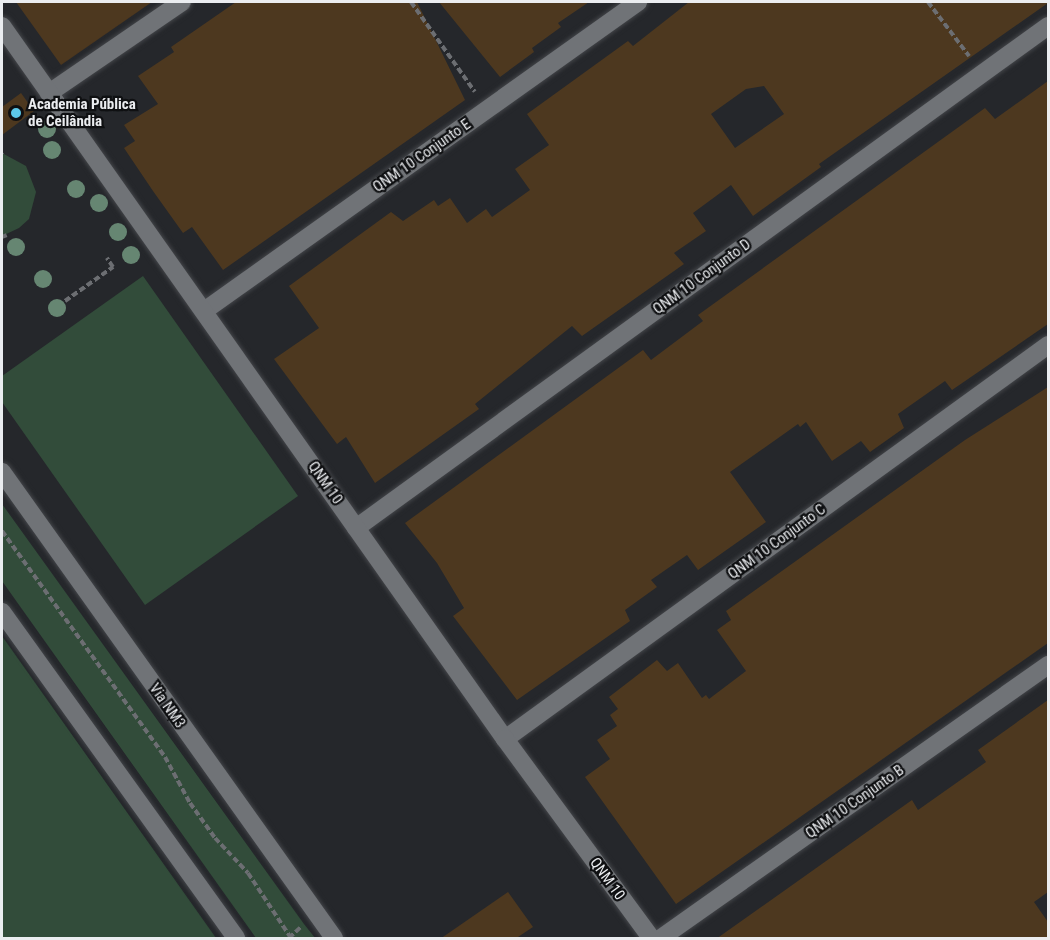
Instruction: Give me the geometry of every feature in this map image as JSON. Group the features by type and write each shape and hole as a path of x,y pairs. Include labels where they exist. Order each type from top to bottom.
{"street":[{"path":"49,93 182,2"},
{"name":"QNM 10 Conjunto E","path":"204,311 638,2"},
{"name":"QNM 10","path":"2,26 505,739 651,939"},
{"name":"QNM 10 Conjunto D","path":"356,528 1048,26"},
{"name":"QNM 10 Conjunto C","path":"505,739 1048,345"},
{"name":"Via NM3","path":"2,472 334,939"},
{"path":"2,612 236,939"},
{"name":"QNM 10 Conjunto B","path":"661,939 1048,665"}],"path":[{"path":"411,2 487,110"},
{"path":"928,2 982,73"},
{"path":"2,237 7,235"},
{"path":"65,301 113,267 107,258"},
{"path":"2,531 165,757 195,810 248,873 291,939"}],"green space":[{"path":"2,153 26,166 36,192 29,219 19,228 2,236"},
{"path":"143,276 298,496 145,605 2,402 2,376"},
{"path":"2,504 315,938 256,938 2,581"},
{"path":"2,636 216,938 2,938"}],"building":[{"path":"16,2 152,2 61,65"},
{"path":"236,2 417,2 465,100 223,270 192,227 183,233 153,191 124,148 135,141 124,125 158,104 138,76 174,52 171,47"},
{"path":"439,2 589,2 558,23 561,27 532,48 534,52 500,77"},
{"path":"689,2 1048,3 819,164 821,167 753,216 731,185 693,213 706,231 674,253 684,264 582,336 572,326 475,404 479,409 375,483 346,437 337,444 274,359 319,328 289,286 391,212 403,221 434,200 438,206 450,198 467,223 486,209 492,217 530,190 515,169 549,145 527,114 628,41 633,46","holes":["764,86 784,114 735,148 711,114 746,89"]},
{"path":"1048,81 1048,324 952,390 945,381 898,414 904,428 870,452 861,441 832,461 806,422 800,427 798,424 730,472 766,522 698,570 687,555 651,580 657,587 625,610 630,621 517,700 453,616 464,608 437,563 405,523 643,350 651,360 703,321 698,315 985,108 995,119"},
{"name":"Academia Pública de Ceilândia","path":"21,93 34,111 2,135 2,107"},
{"path":"1048,387 1048,643 676,904 585,777 610,759 597,740 617,726 610,715 618,709 609,697 657,660 667,671 678,663 702,698 706,695 709,699 746,671 717,630 731,620 726,611 965,440"},
{"path":"1048,700 1048,892 1034,902 1048,922 1048,939 716,939 912,800 918,810 986,762 978,750"},
{"path":"508,892 533,927 515,939 440,939"}],"place":[{"name":"Academia Pública de Ceilândia","path":"16,113"}]}
